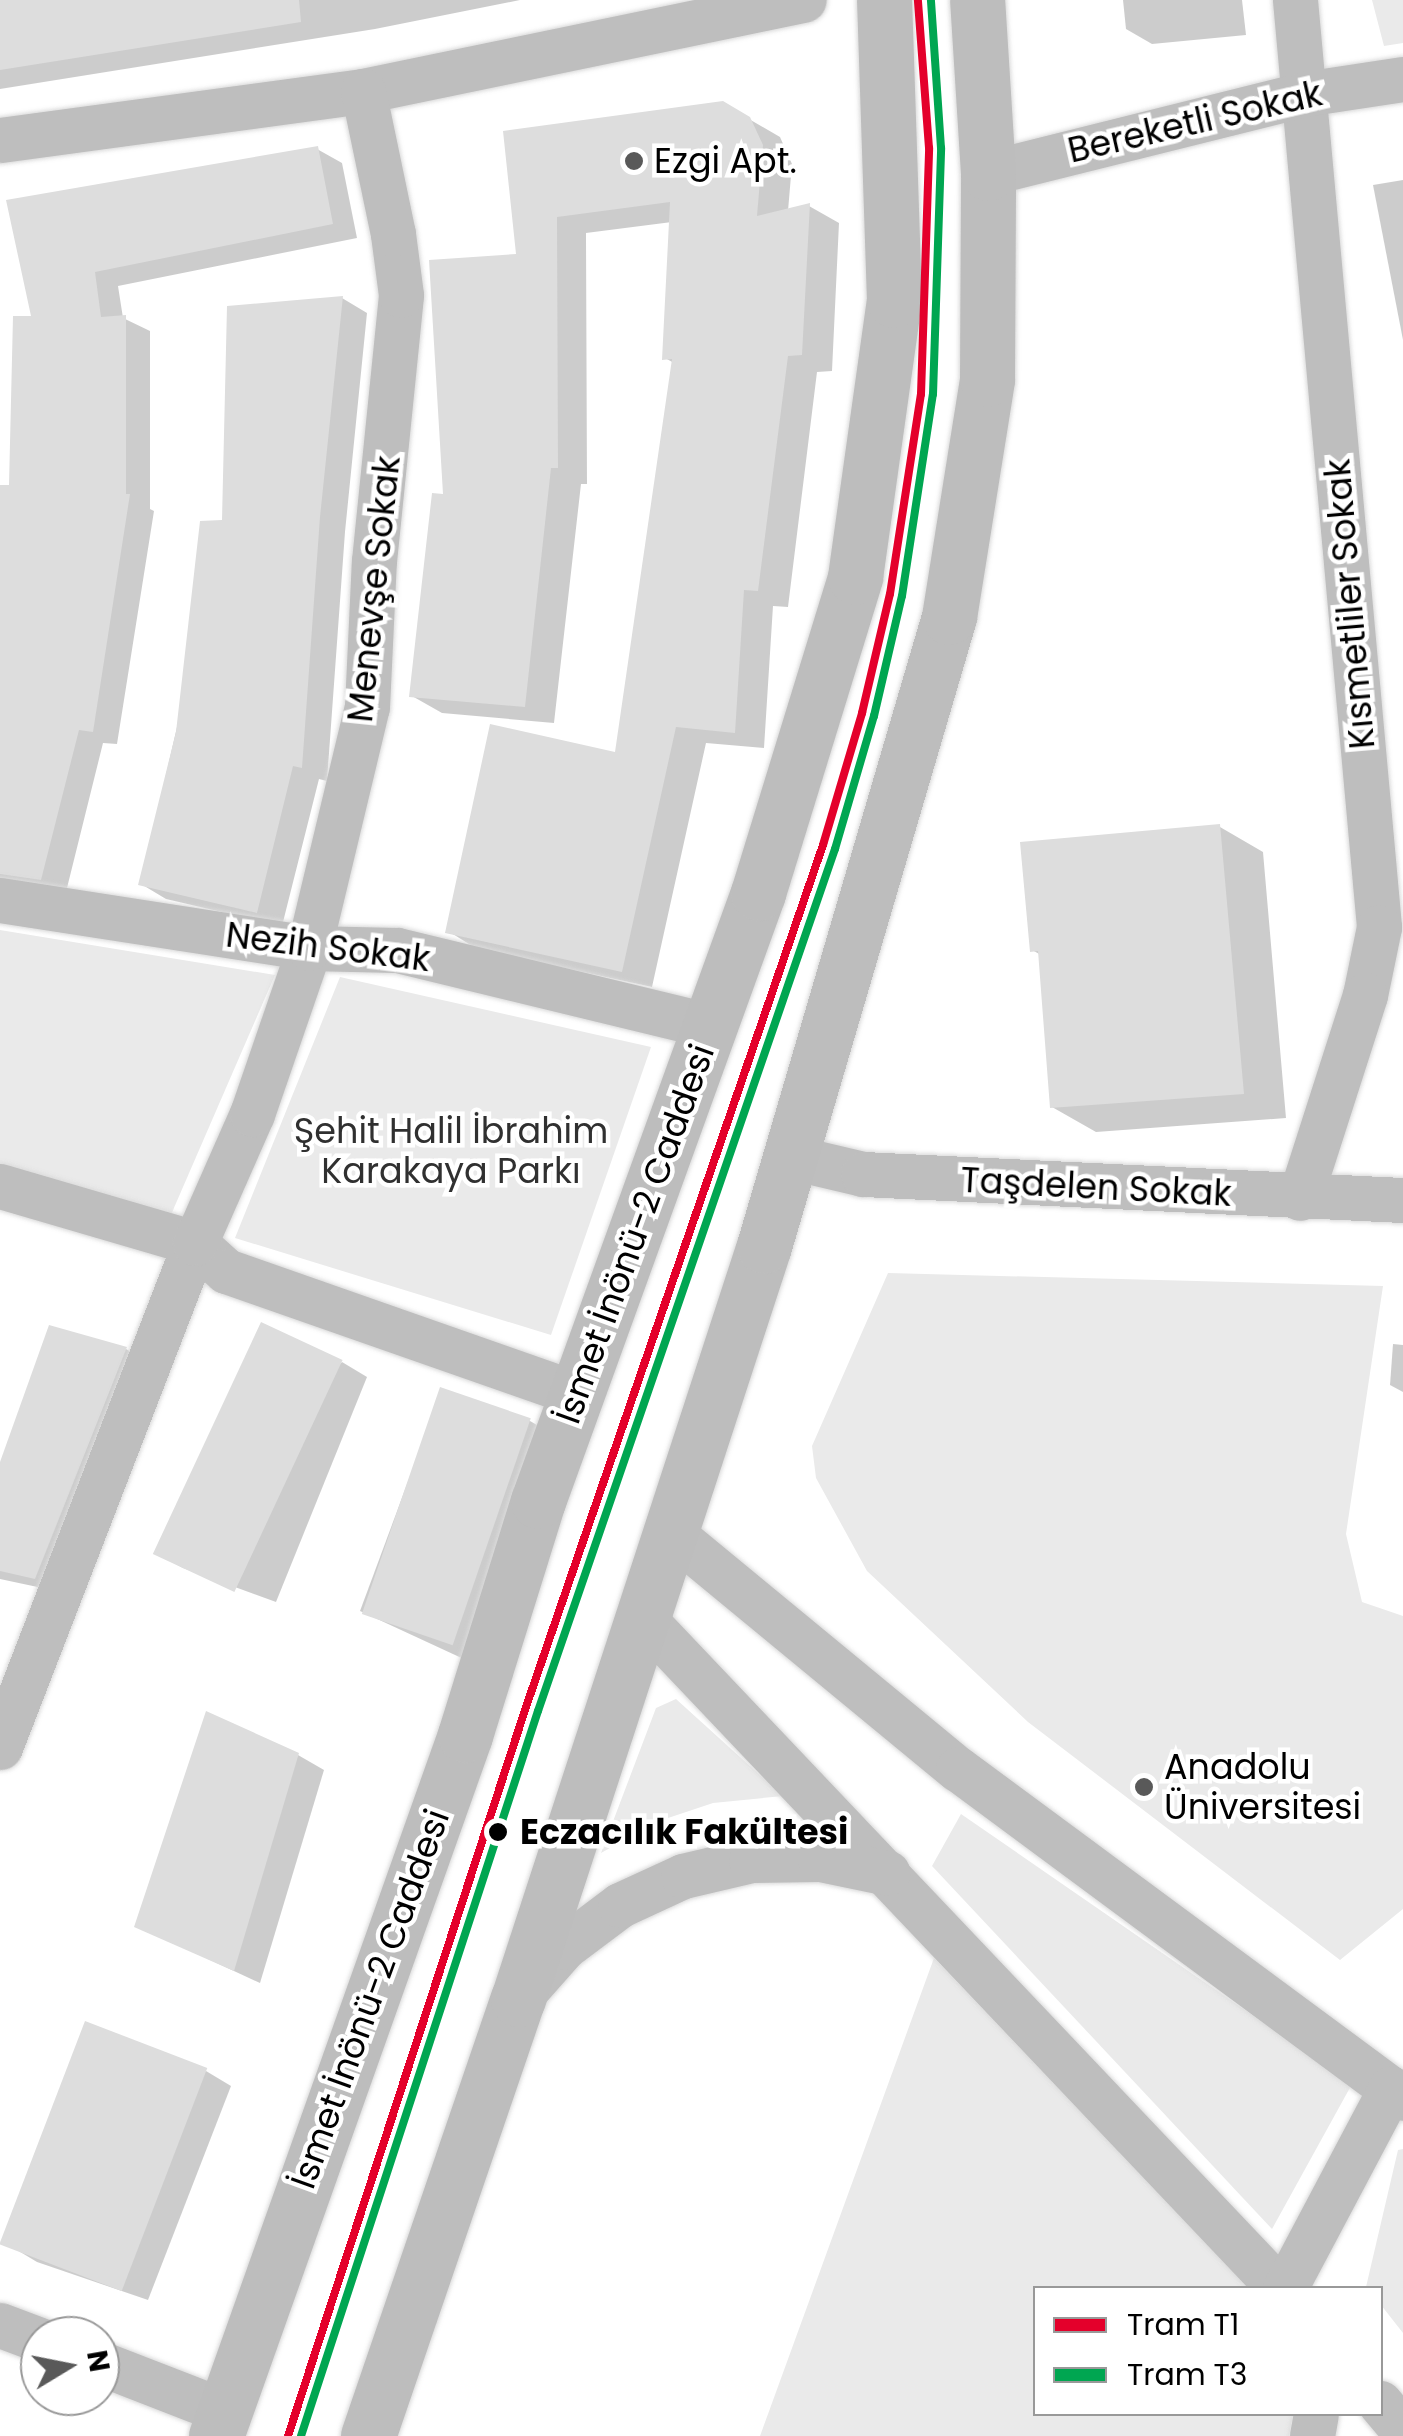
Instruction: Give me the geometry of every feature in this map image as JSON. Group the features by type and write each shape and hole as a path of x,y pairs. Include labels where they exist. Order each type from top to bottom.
{"main road":[{"name":"İsmet İnönü-2 Caddesi","path":"220,2424 465,1736 577,1394 758,894 855,577 894,300 884,0"},
{"path":"368,2436 518,1999 790,1157 949,617 987,379 988,173 977,0"}],"street":[{"path":"0,140 363,91 804,0"},
{"name":"Kısmetliler Sokak","path":"1296,0 1391,926 1364,995 1300,1198"},
{"name":"Bereketli Sokak","path":"988,173 1062,151 1304,94 1403,80"},
{"name":"Menevşe Sokak","path":"0,1747 195,1242 252,1114 310,948 367,707 374,561 400,295 393,234 363,91"},
{"name":"Nezih Sokak","path":"0,900 310,948 397,950 710,1026"},
{"name":"Taşdelen Sokak","path":"790,1157 863,1174 1403,1200"},
{"path":"0,1186 195,1242 226,1271 577,1394"},
{"path":"670,1532 958,1769 1397,2093 1283,2286"},
{"path":"642,1617 1280,2286"},
{"path":"518,1999 564,1946 620,1905 683,1876 751,1860 820,1859 888,1873"},
{"path":"120,2373 220,2424"},
{"path":"1383,2407 1403,2430"}],"green space":[{"path":"1372,0 1403,0 1403,43 1384,46"},
{"path":"0,930 275,975 170,1217 0,1185"},
{"name":"Şehit Halil İbrahim Karakaya Parkı","path":"340,977 651,1047 551,1335 235,1238"},
{"path":"888,1273 1383,1286 1346,1534 1362,1602 1403,1616 1403,1909 1340,1960 1028,1722 867,1571 816,1478 812,1446"},
{"path":"676,1699 783,1796 713,1803 656,1822 601,1853 656,1708"},
{"path":"961,1814 1352,2084 1272,2229 932,1866"},
{"path":"934,1958 1247,2286 1033,2286 1033,2416 1293,2416 1289,2436 760,2436"},
{"path":"1403,2149 1403,2333 1383,2308 1383,2286 1366,2286 1398,2150"}],"building":[{"path":"0,0 299,0 301,22 0,70"},
{"path":"723,101 750,117 763,145 757,216 810,203 802,355 788,356 758,591 744,590 735,733 676,727 622,972 445,933 490,724 615,752 672,359 662,360 670,202 557,217 558,468 551,468 525,707 409,697 432,493 443,494 429,260 516,254 503,131"},
{"path":"318,146 333,224 95,272 101,317 126,315 126,494 130,494 93,732 79,730 41,880 0,874 0,485 9,485 13,316 31,316 6,200"},
{"path":"343,296 320,517 302,768 293,766 257,913 138,885 176,732 200,521 222,520 227,306"},
{"path":"1220,824 1244,1094 1050,1108 1038,951 1030,952 1020,842"},
{"path":"261,1322 343,1360 234,1592 153,1554"},
{"path":"49,1325 127,1347 35,1579 0,1571 0,1462"},
{"path":"440,1387 531,1418 453,1645 362,1614"},
{"path":"206,1711 299,1753 234,1971 134,1927"},
{"path":"85,2021 207,2068 122,2291 0,2244"}],"tram line":[{"name":"T1","path":"288,2436 526,1707 823,845 862,713 890,594 921,394 929,148 918,0"},
{"name":"T3","path":"301,2436 538,1711 835,849 874,716 902,596 933,394 941,148 931,0"}],"place":[{"name":"Ezgi Apt.","path":"634,161"},
{"name":"Anadolu Üniversitesi","path":"1144,1787"},
{"name":"Eczacılık Fakültesi","path":"498,1832"}]}
